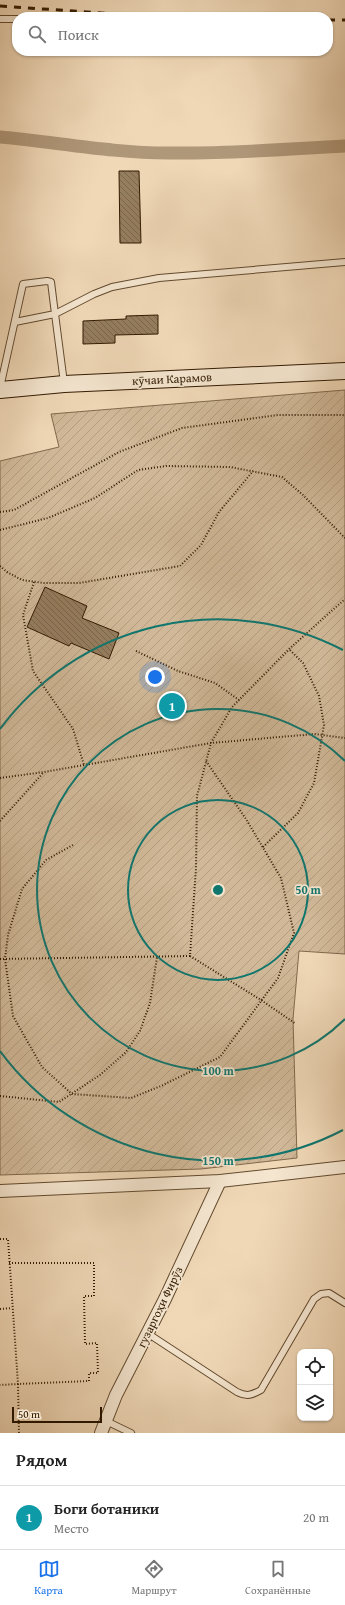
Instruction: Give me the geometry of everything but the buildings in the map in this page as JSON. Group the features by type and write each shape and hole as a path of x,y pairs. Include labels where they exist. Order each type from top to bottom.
{"main road":[{"name":"кӯчаи Карамов","path":"0,389 64,384 345,371"}],"street":[{"path":"0,1191 220,1181 345,1166"},
{"name":"гузаргоҳи Фирӯз","path":"101,1433 116,1395 148,1334 220,1181"}],"lane":[{"path":"0,19 12,19"},
{"path":"15,322 55,314 94,294 112,287 158,278 345,262"},
{"path":"0,389 23,284 47,281 51,282 64,384"},
{"path":"148,1334 237,1392 244,1396 253,1395 261,1390 314,1299 321,1294 329,1293 345,1303"},
{"path":"106,1421 131,1433"}],"path":[{"path":"0,512 14,510 119,452 182,428 278,415 345,415"},
{"path":"0,530 48,518 95,498 138,470 166,466 230,467 282,477 303,495 345,538"},
{"path":"0,566 7,572 22,580 34,582 79,583 180,566 201,545 219,512 253,471"},
{"path":"34,582 23,615 33,671 73,729 84,765"},
{"path":"190,956 196,868 198,796 211,743 232,707 289,649 345,599"},
{"path":"262,847 298,813 314,783 324,726 319,696 303,663 289,649"},
{"path":"136,650 178,671 215,682 239,700"},
{"path":"0,778 44,772 211,743 314,734 345,738"},
{"path":"73,845 46,860 22,889 8,935 4,959 13,1016 42,1067 72,1094 132,1098 161,1086 220,1057 278,978 294,933 281,878 246,819 206,761"},
{"path":"0,821 44,772"},
{"path":"0,1096 59,1102 100,1075 126,1052 140,1031 150,1003 157,956"},
{"path":"0,959 190,956 261,1000 296,1024"},
{"path":"0,1240 8,1239 18,1384 19,1433"},
{"path":"0,1385 89,1381 89,1373 98,1373 98,1344 85,1344 84,1296 94,1296 94,1263 9,1263"},
{"path":"0,1308 12,1308"}],"shaded area":[{"path":"345,390 345,954 299,951 293,1019 297,1158 201,1169 0,1175 0,461 59,447 51,414"}],"waterway":[{"path":"0,137 148,153 213,153 345,146"}],"railway":[{"path":"0,6 87,12"},
{"path":"333,20 345,20"}],"place":[{"name":"Боги ботаники","path":"172,706"}]}
